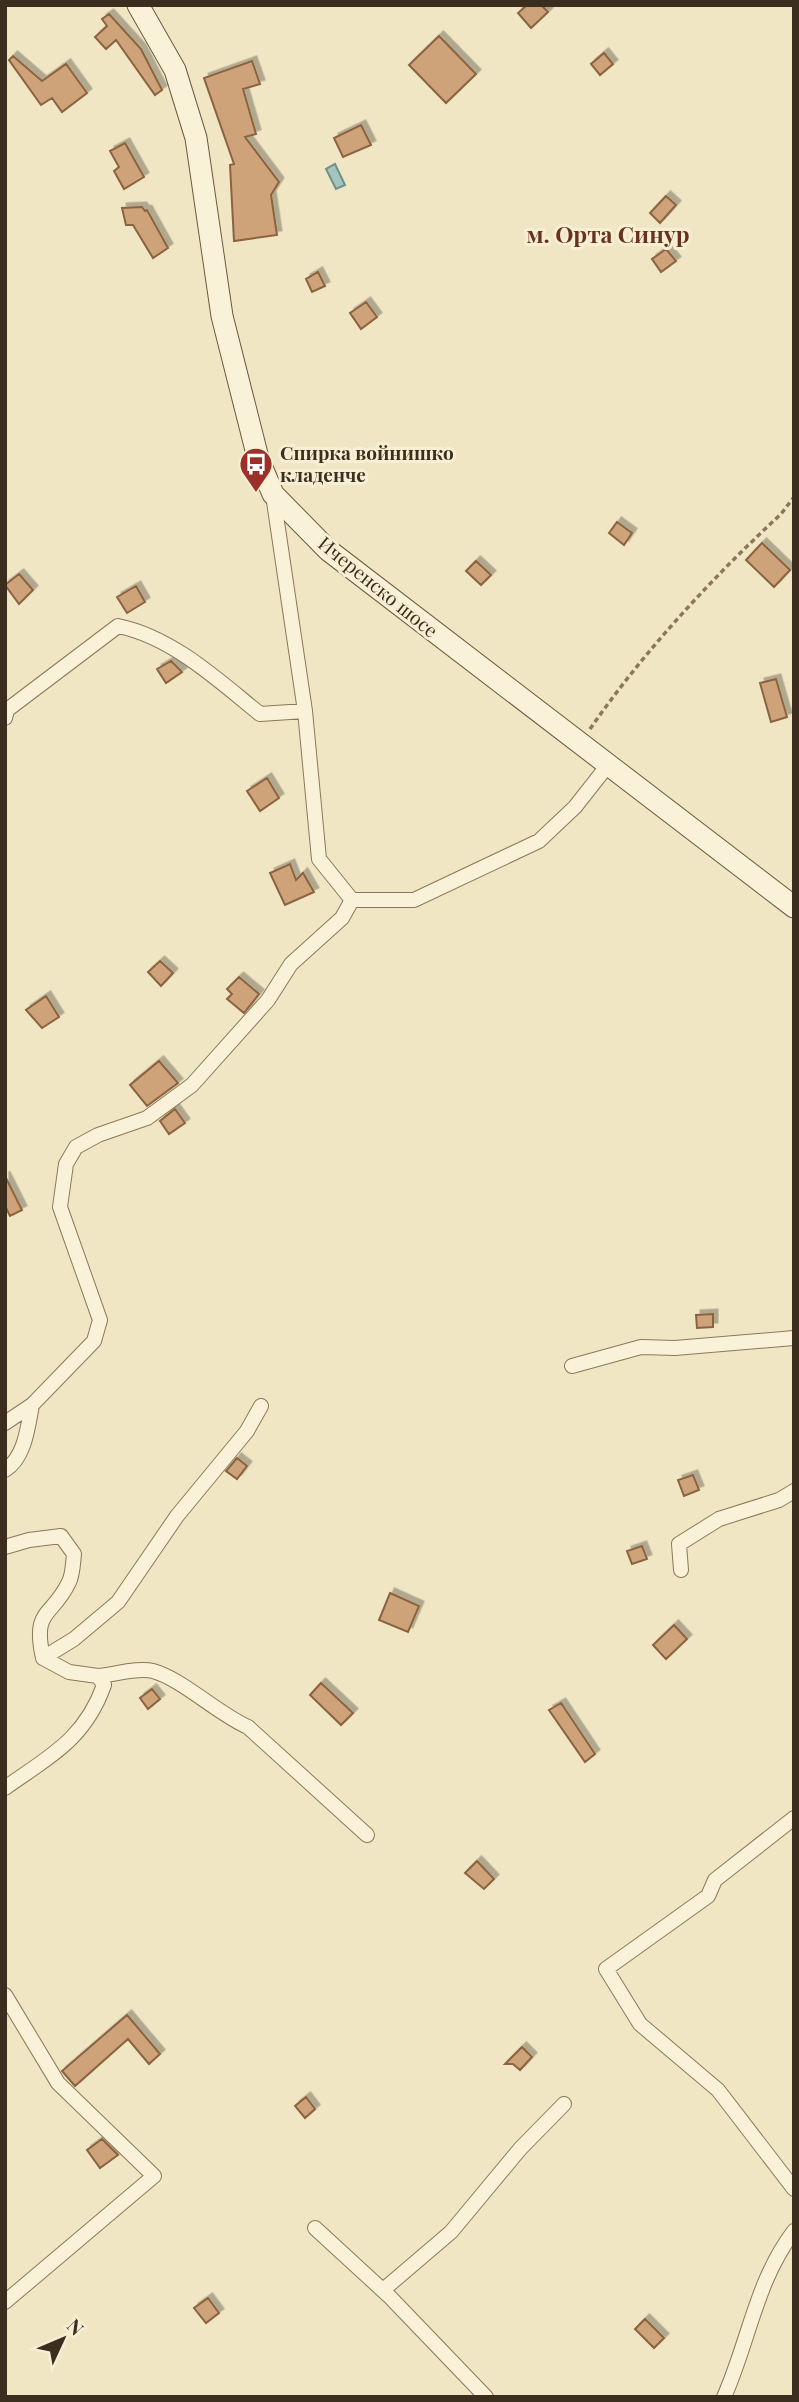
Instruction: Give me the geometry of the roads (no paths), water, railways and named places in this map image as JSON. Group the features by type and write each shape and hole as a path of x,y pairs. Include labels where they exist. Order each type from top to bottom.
{"street":[{"name":"Ичеренско шосе","path":"138,5 174,70 196,138 222,316 247,422 273,494 328,550 794,908"},
{"path":"273,494 305,711 319,859 352,900"},
{"path":"5,718 8,710 118,626 135,629 189,658 260,714 305,711"},
{"path":"352,900 414,900 538,841 575,807 608,765"},
{"path":"5,1423 32,1405 94,1341 100,1320 60,1207 66,1164 76,1147 99,1135 147,1118 192,1085 268,1000 291,964 342,918 352,900"},
{"path":"572,1366 641,1347 675,1348 794,1338"},
{"path":"5,1470 10,1467 26,1440 32,1405"},
{"path":"43,1658 74,1639 118,1602 177,1516 247,1431 261,1405"},
{"path":"681,1570 678,1544 719,1519 779,1500 794,1491"},
{"path":"5,1547 29,1540 61,1536 74,1554 69,1581 49,1607 37,1632 43,1658"},
{"path":"43,1658 69,1671 98,1676 152,1671 205,1700 231,1720 248,1727 367,1835"},
{"path":"5,1788 77,1735 98,1703 104,1685 98,1676"},
{"path":"794,1818 715,1880 708,1896 606,1969 640,2024 718,2090 794,2189"},
{"path":"5,1995 58,2083 154,2176 5,2302"},
{"path":"383,2290 451,2232 520,2150 564,2104"},
{"path":"315,2228 383,2290 486,2397"},
{"path":"724,2397 741,2358 761,2286 771,2264 794,2231"}],"water":[{"path":"335,164 345,185 336,189 326,169"}],"place":[{"name":"Спирка войнишко кладенче","path":"256,494"}],"district":[{"name":"м. Орта Синур","path":"608,235"}]}
